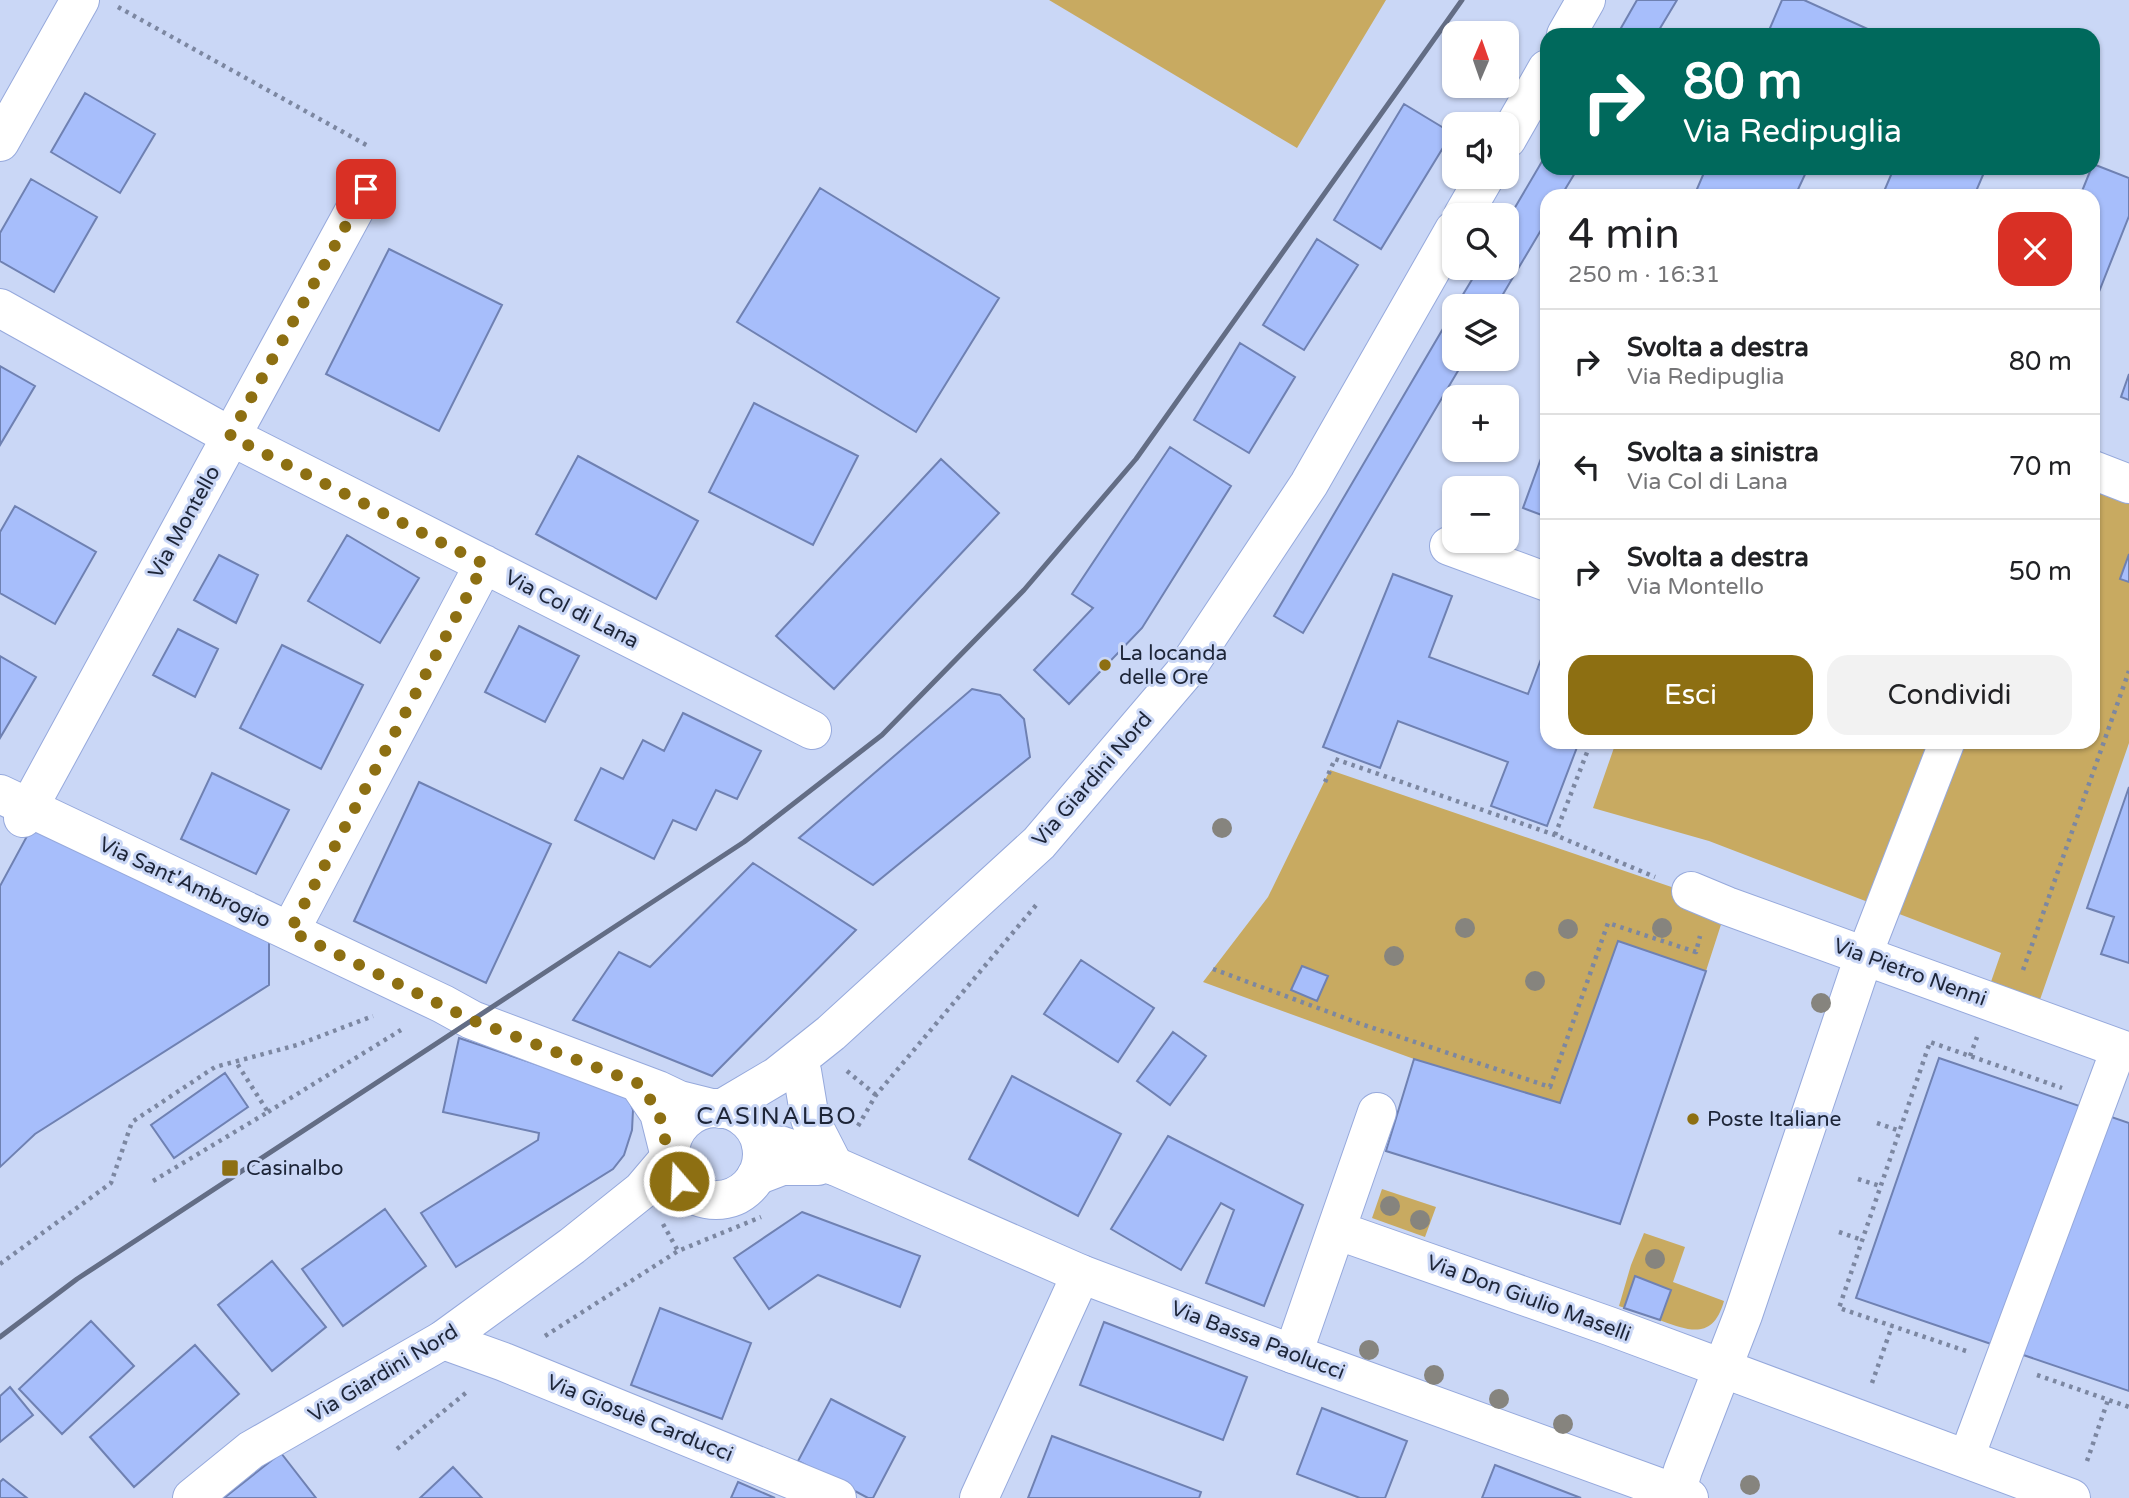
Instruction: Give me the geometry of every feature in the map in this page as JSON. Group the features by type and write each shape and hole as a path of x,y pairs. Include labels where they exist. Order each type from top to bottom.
{"street":[{"path":"1570,28 1586,0"},
{"path":"0,142 94,1"},
{"path":"1519,118 1540,81"},
{"name":"Via Montello","path":"17,806 230,436 366,189"},
{"name":"Via Giardini Nord","path":"192,1498 251,1450 443,1340 572,1246 642,1190 670,1157 676,1130 685,1119 697,1112 716,1108 777,1076 831,1033 1039,843 1183,674 1308,484 1442,251"},
{"name":"Via Col di Lana","path":"0,308 230,436 812,730"},
{"path":"2100,473 2129,484"},
{"path":"1471,553 1540,579"},
{"path":"290,931 484,564"},
{"path":"1670,1494 1683,1470 1743,1315 1864,956 1944,749"},
{"name":"Via Sant'Ambrogio","path":"17,806 290,931 472,1020 679,1100 716,1108"},
{"name":"Via Pietro Nenni","path":"1701,896 2124,1050"},
{"name":"Via Giardini Nord","path":"572,1246 654,1209 699,1197 725,1199 748,1187 759,1154 802,1071 831,1033"},
{"path":"1966,1460 2100,1101 2124,1050"},
{"path":"802,1071 810,1119 834,1166"},
{"path":"640,1084 659,1113 672,1170 688,1191 699,1197"},
{"path":"716,1108 735,1112 747,1120 756,1131 759,1154"},
{"path":"1293,1354 1377,1112"},
{"name":"Via Bassa Paolucci","path":"759,1154 782,1166 834,1166 1082,1273 1670,1494"},
{"name":"Via Don Giulio Maselli","path":"1336,1230 1596,1321 1966,1460 2077,1486"},
{"path":"979,1498 1082,1273"},
{"name":"Via Giosuè Carducci","path":"443,1340 504,1362 837,1498"}],"path":[{"path":"94,1 382,154 366,189"},
{"path":"2009,1008 2129,671"},
{"path":"1555,835 1588,749"},
{"path":"1213,970 1361,1024 1550,1087 1608,923 1696,952 1701,896 1555,835 1335,759 1325,782"},
{"path":"855,1131 876,1095 1042,897"},
{"path":"0,1264 111,1183 132,1122 215,1067 297,1045 434,1000"},
{"path":"153,1181 268,1112 434,1000"},
{"path":"1970,1056 1978,1034"},
{"path":"2100,1101 1930,1042 1839,1308 2129,1407"},
{"path":"236,1062 268,1112"},
{"path":"1877,1123 1900,1131"},
{"path":"1858,1179 1881,1186"},
{"path":"397,1448 504,1362 678,1251 763,1216"},
{"path":"1839,1232 1862,1240"},
{"path":"1859,1421 1892,1326"},
{"path":"2077,1486 2108,1400"}],"shaded area":[{"path":"1049,0 1386,0 1297,148"},
{"path":"2100,474 2129,485 2129,743 2034,1017 1985,999 2001,953 1709,841 1593,808 1614,749 2100,749"},
{"path":"1330,770 1727,906 1706,971 1618,941 1560,1103 1414,1059 1203,982 1268,897"},
{"path":"1382,1189 1436,1207 1425,1237 1372,1218"},
{"path":"1644,1233 1685,1247 1673,1282 1724,1301 1714,1322 1699,1329 1682,1328 1619,1306"}],"building":[{"path":"1637,0 1677,0 1660,28 1621,28"},
{"path":"1782,0 1804,0 1866,28 1770,28"},
{"path":"85,93 155,134 120,193 51,152"},
{"path":"1404,104 1442,127 1442,149 1381,249 1334,220"},
{"path":"1540,165 1540,175 1574,175 1565,189 1540,189 1540,232 1519,267 1518,203"},
{"path":"2100,167 2129,178 2129,216 2100,289 2100,189 2083,189 2089,175 2100,175"},
{"path":"1703,175 1805,175 1798,189 1697,189"},
{"path":"1891,175 1983,175 1977,189 1885,189"},
{"path":"31,179 97,217 54,292 0,261 0,233"},
{"path":"820,188 999,298 916,432 737,322"},
{"path":"1317,239 1358,265 1304,350 1263,325"},
{"path":"389,249 502,305 439,431 326,374"},
{"path":"1472,280 1511,280 1503,294 1463,294"},
{"path":"1442,330 1442,371 1458,371 1450,385 1442,385 1442,398 1303,633 1274,616"},
{"path":"1240,343 1295,377 1249,453 1194,420"},
{"path":"0,366 35,386 0,445"},
{"path":"2129,374 2129,400 2121,397"},
{"path":"754,403 858,456 813,545 709,492"},
{"path":"1170,447 1231,486 1142,628 1069,704 1034,670 1093,608 1072,594"},
{"path":"578,456 698,521 656,599 536,534"},
{"path":"941,459 999,513 834,689 776,636"},
{"path":"1540,461 1540,514 1523,508"},
{"path":"15,506 96,552 55,624 0,593 0,532"},
{"path":"347,535 419,578 380,643 308,601"},
{"path":"2129,554 2129,582 2120,579"},
{"path":"219,555 258,575 236,623 194,600"},
{"path":"1393,574 1452,596 1429,657 1528,694 1540,662 1540,749 1576,749 1547,826 1491,806 1508,762 1398,721 1380,768 1323,747"},
{"path":"519,626 579,656 545,722 485,692"},
{"path":"178,629 218,649 195,697 153,675"},
{"path":"282,645 363,685 321,769 240,728"},
{"path":"0,656 36,677 0,738"},
{"path":"972,689 1000,695 1024,719 1030,757 873,885 799,838"},
{"path":"683,713 761,751 737,799 716,790 696,830 673,820 654,859 575,820 601,768 623,779 643,740 664,751"},
{"path":"212,773 289,810 256,874 181,839"},
{"path":"419,782 551,844 486,983 354,921"},
{"path":"2129,787 2129,963 2101,954 2114,917 2087,908"},
{"path":"33,825 269,939 269,985 35,1134 0,1167 0,886"},
{"path":"753,863 856,930 712,1076 573,1020 619,952 650,967"},
{"path":"1618,941 1706,971 1620,1224 1386,1151 1414,1059 1560,1103"},
{"path":"1081,960 1154,1008 1118,1062 1044,1014"},
{"path":"1302,966 1328,976 1317,1001 1291,990"},
{"path":"1173,1032 1206,1056 1170,1105 1137,1081"},
{"path":"459,1038 627,1095 633,1110 632,1130 624,1155 613,1169 456,1267 421,1213 538,1140 539,1133 443,1112"},
{"path":"1939,1058 2129,1123 2129,1391 1856,1298"},
{"path":"225,1073 248,1107 174,1158 151,1125"},
{"path":"1012,1076 1121,1134 1078,1216 969,1159"},
{"path":"1168,1136 1303,1205 1264,1306 1206,1283 1234,1210 1221,1203 1181,1270 1111,1229"},
{"path":"385,1209 426,1266 343,1326 302,1269"},
{"path":"802,1212 920,1256 900,1307 818,1275 769,1309 734,1258"},
{"path":"272,1261 326,1327 272,1371 218,1305"},
{"path":"1635,1276 1671,1290 1660,1320 1624,1308"},
{"path":"660,1308 751,1343 722,1419 631,1385"},
{"path":"91,1321 134,1366 62,1434 19,1389"},
{"path":"1104,1322 1247,1377 1223,1440 1080,1385"},
{"path":"195,1345 239,1394 134,1487 90,1437"},
{"path":"10,1387 33,1415 0,1442 0,1396"},
{"path":"831,1399 905,1437 873,1498 868,1498 798,1461"},
{"path":"1322,1408 1407,1441 1385,1498 1360,1498 1297,1474"},
{"path":"1052,1436 1201,1492 1199,1498 1028,1498"},
{"path":"281,1453 316,1498 224,1498"},
{"path":"1495,1465 1581,1498 1482,1498"},
{"path":"453,1467 482,1498 420,1498"},
{"path":"3,1479 27,1498 0,1498 0,1482"},
{"path":"738,1482 775,1498 731,1498"}],"railway":[{"path":"0,1337 77,1279 744,842 882,735 1024,590 1136,459 1462,0"}],"place":[{"name":"La locanda delle Ore","path":"1105,665"},
{"name":"Poste Italiane","path":"1693,1119"},
{"name":"Casinalbo","path":"230,1168"}],"district":[{"name":"CASINALBO","path":"777,1116"}],"route":[{"path":"366,189 230,436 484,564 290,931 472,1020 640,1084 659,1113 672,1170 679,1181"}]}
